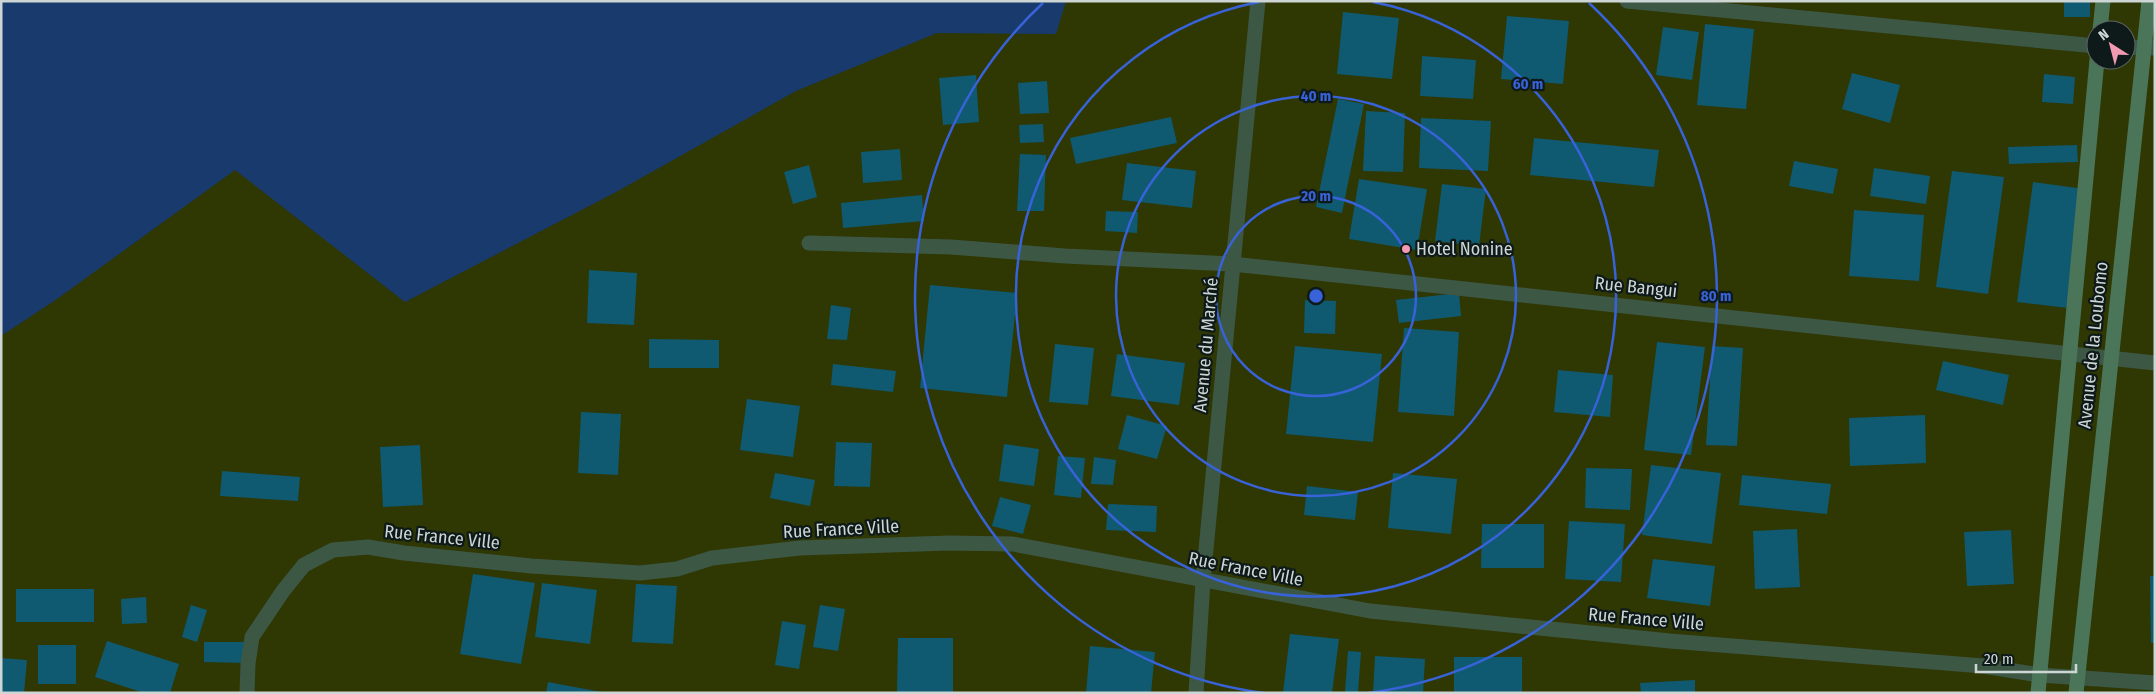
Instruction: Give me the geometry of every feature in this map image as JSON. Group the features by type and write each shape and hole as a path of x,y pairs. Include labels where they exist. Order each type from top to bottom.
{"street":[{"name":"Avenue du Marché","path":"1196,693 1232,264 1258,1"},
{"path":"1627,1 2086,45"},
{"path":"2101,20 2103,1"},
{"name":"Avenue de la Loubomo","path":"2076,693 2110,360 2150,48 2149,1"},
{"path":"2136,47 2150,48"},
{"name":"Avenue de la Loubomo","path":"2038,693 2072,353 2096,70"},
{"name":"Rue Bangui","path":"809,244 951,247 1065,256 1232,264 2072,353 2110,360 2155,364"},
{"name":"Rue France Ville","path":"247,693 248,664 252,637 304,565 333,550 368,547 404,553 531,566 640,573 677,569 712,558 800,548 949,543 1013,544 1370,611 1680,642 1982,666 2040,675 2155,682"}],"green space":[{"path":"1,1 2155,1 2155,693 1,693"}],"water":[{"path":"1,1 1066,1 1056,34 937,33 796,91 618,191 405,302 235,170 57,299 1,336"}],"building":[{"path":"2064,1 2090,1 2090,17 2064,17"},
{"path":"1343,12 1399,18 1392,79 1337,74"},
{"path":"1507,16 1569,21 1563,84 1501,79"},
{"path":"1705,24 1754,29 1746,109 1697,105"},
{"path":"1663,27 1699,32 1692,80 1656,75"},
{"path":"1422,56 1476,60 1473,99 1420,96"},
{"path":"1852,73 1900,85 1890,123 1842,109"},
{"path":"2044,74 2075,77 2073,104 2042,102"},
{"path":"976,75 979,122 943,125 939,78"},
{"path":"1047,81 1049,113 1020,114 1018,83"},
{"path":"1338,99 1364,104 1342,213 1316,207"},
{"path":"1366,111 1405,113 1403,172 1363,171"},
{"path":"1171,117 1177,143 1076,164 1070,138"},
{"path":"1421,118 1491,121 1488,171 1419,168"},
{"path":"1043,124 1044,142 1020,143 1019,125"},
{"path":"1534,138 1659,150 1654,187 1530,175"},
{"path":"2077,145 2078,162 2009,164 2008,147"},
{"path":"900,149 902,180 863,183 861,152"},
{"path":"1020,154 1046,155 1044,211 1017,211"},
{"path":"1794,161 1838,169 1833,194 1789,186"},
{"path":"1127,163 1196,171 1192,208 1122,200"},
{"path":"809,165 817,197 793,204 784,172"},
{"path":"1874,168 1930,176 1926,204 1870,196"},
{"path":"1952,171 2004,177 1988,294 1936,287"},
{"path":"1359,179 1427,189 1417,250 1349,239"},
{"path":"2033,182 2084,189 2068,308 2017,302"},
{"path":"1442,184 1486,189 1479,246 1435,241"},
{"path":"922,195 924,221 843,228 841,203"},
{"path":"1854,210 1924,215 1919,281 1849,276"},
{"path":"1106,211 1138,212 1137,233 1105,231"},
{"path":"589,270 637,273 634,325 587,323"},
{"path":"930,285 1017,293 1007,397 920,388"},
{"path":"1459,293 1461,316 1399,323 1396,300"},
{"path":"1305,300 1336,301 1335,334 1304,333"},
{"path":"831,305 851,308 847,340 827,339"},
{"path":"1404,328 1459,332 1454,416 1398,412"},
{"path":"649,339 719,340 719,368 649,368"},
{"path":"1657,342 1705,347 1691,455 1644,450"},
{"path":"1055,344 1094,348 1088,405 1049,402"},
{"path":"1295,346 1382,354 1373,442 1286,434"},
{"path":"1712,346 1743,348 1737,446 1706,445"},
{"path":"1117,354 1185,363 1179,405 1111,396"},
{"path":"1943,361 2009,375 2003,405 1936,390"},
{"path":"833,364 896,371 893,392 831,385"},
{"path":"1558,370 1613,375 1610,417 1554,412"},
{"path":"747,399 800,406 793,457 740,450"},
{"path":"581,412 621,414 618,475 578,473"},
{"path":"1127,415 1167,426 1157,459 1118,449"},
{"path":"1925,415 1926,463 1850,466 1849,418"},
{"path":"836,442 872,443 870,487 834,486"},
{"path":"1004,444 1039,449 1034,486 999,481"},
{"path":"420,445 423,505 383,507 380,447"},
{"path":"1058,456 1085,458 1081,498 1054,495"},
{"path":"1094,457 1116,460 1113,485 1091,484"},
{"path":"1651,465 1721,473 1712,544 1642,535"},
{"path":"1586,468 1632,469 1630,510 1585,508"},
{"path":"222,471 300,477 298,501 220,496"},
{"path":"775,473 815,480 810,506 770,498"},
{"path":"1393,473 1457,479 1451,534 1388,528"},
{"path":"1742,475 1831,484 1827,514 1739,505"},
{"path":"1307,486 1358,492 1355,520 1304,515"},
{"path":"1000,497 1031,505 1023,534 992,526"},
{"path":"1108,504 1157,506 1156,532 1106,530"},
{"path":"1569,521 1625,524 1621,582 1565,579"},
{"path":"1482,524 1544,524 1544,568 1481,568"},
{"path":"1797,529 1800,587 1755,589 1753,531"},
{"path":"2011,530 2014,584 1967,586 1964,532"},
{"path":"1653,559 1715,566 1710,606 1647,598"},
{"path":"473,574 535,583 521,664 460,654"},
{"path":"2150,576 2155,576 2155,643 2151,643"},
{"path":"542,583 597,590 590,644 535,637"},
{"path":"636,584 677,586 673,644 632,642"},
{"path":"16,589 94,589 94,622 16,622"},
{"path":"146,597 147,623 122,624 121,599"},
{"path":"191,605 207,610 197,642 182,637"},
{"path":"820,605 845,609 838,651 813,647"},
{"path":"782,621 806,625 799,669 775,665"},
{"path":"1290,634 1339,639 1332,693 1283,693"},
{"path":"898,638 953,638 953,693 897,693"},
{"path":"107,641 179,664 170,693 144,693 95,677"},
{"path":"204,642 247,642 246,663 204,662"},
{"path":"38,645 76,645 76,684 38,684"},
{"path":"1090,646 1155,652 1151,693 1086,693"},
{"path":"1348,651 1361,652 1358,693 1345,692"},
{"path":"1375,656 1425,659 1423,693 1373,693"},
{"path":"1454,657 1522,657 1522,693 1454,693"},
{"path":"1,658 27,660 24,693 1,693"},
{"path":"1695,680 1695,693 1641,693 1640,683"},
{"path":"548,682 601,692 601,693 546,693"}],"place":[{"name":"Hotel Nonine","path":"1406,249"}]}
